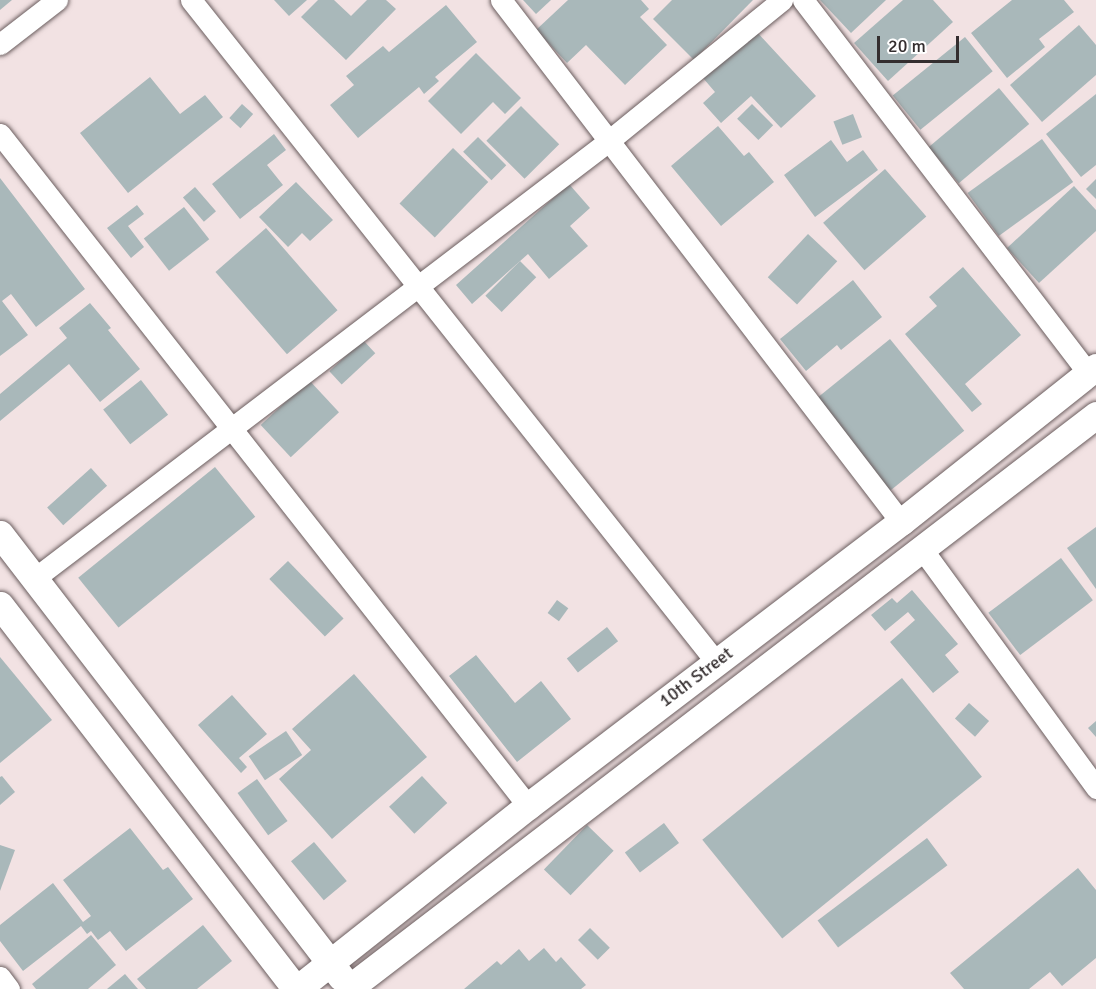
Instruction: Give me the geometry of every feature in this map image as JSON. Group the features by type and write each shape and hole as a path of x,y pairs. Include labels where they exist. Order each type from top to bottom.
{"street":[{"path":"0,44 57,0"},
{"path":"191,0 716,662"},
{"path":"501,0 901,522"},
{"path":"35,578 609,140 782,0"},
{"path":"803,0 1092,370"},
{"path":"0,134 528,806"},
{"name":"10th Street","path":"297,989 528,806 901,522 1092,370"},
{"name":"10th Street","path":"350,989 1096,415"},
{"path":"0,534 350,989"},
{"path":"922,549 1096,788"},
{"path":"0,605 297,989"},
{"path":"0,977 9,989"}],"building":[{"path":"0,0 12,0 0,10"},
{"path":"274,0 307,0 289,16"},
{"path":"318,0 334,0 351,16 367,0 386,0 396,9 346,60 301,17"},
{"path":"523,0 551,0 536,14"},
{"path":"568,0 641,0 649,9 640,17 667,45 625,85 586,45 567,63 536,30"},
{"path":"672,0 753,0 694,60 653,19"},
{"path":"820,0 886,0 851,33"},
{"path":"903,0 933,0 953,22 888,81 854,43"},
{"path":"1012,0 1064,0 1074,12 1039,39 1045,47 1007,78 971,33"},
{"path":"446,5 477,42 435,77 439,81 424,94 419,87 358,138 330,105 354,85 346,76 383,46 389,52"},
{"path":"1079,25 1096,45 1096,75 1042,122 1010,85"},
{"path":"755,30 816,96 781,128 751,96 721,123 703,103 715,92 703,78"},
{"path":"965,37 993,71 920,130 893,96"},
{"path":"476,53 521,98 505,114 493,102 461,134 428,101"},
{"path":"150,77 180,114 205,95 223,117 128,193 80,133"},
{"path":"999,88 1029,124 959,183 929,147"},
{"path":"1096,94 1096,165 1081,177 1046,134"},
{"path":"242,104 253,114 240,128 229,118"},
{"path":"752,104 773,125 758,140 737,119"},
{"path":"521,106 559,144 525,179 486,141"},
{"path":"853,114 862,137 842,145 833,122"},
{"path":"718,126 744,156 749,152 774,182 721,226 671,166"},
{"path":"274,134 286,150 267,165 283,185 240,219 212,184"},
{"path":"478,137 506,165 491,180 463,152"},
{"path":"1042,139 1073,182 999,236 968,193"},
{"path":"831,140 847,162 863,150 878,170 815,217 784,175"},
{"path":"453,148 488,182 435,237 400,203"},
{"path":"885,169 926,217 864,270 823,223"},
{"path":"0,178 85,289 36,327 11,294 2,301 28,335 0,356"},
{"path":"1096,179 1096,199 1086,189"},
{"path":"296,182 333,220 310,241 302,233 288,247 259,217"},
{"path":"569,184 590,208 570,226 588,246 549,279 528,254 472,304 456,285"},
{"path":"1074,186 1096,210 1096,231 1039,283 1007,248"},
{"path":"195,187 216,211 204,222 183,197"},
{"path":"137,205 144,214 128,226 144,247 131,258 107,228"},
{"path":"184,207 209,239 169,271 144,238"},
{"path":"266,228 338,310 287,354 215,272"},
{"path":"808,234 837,261 797,304 768,277"},
{"path":"520,261 536,277 502,312 485,296"},
{"path":"963,267 1021,335 965,384 982,404 972,412 905,334 937,306 929,297"},
{"path":"853,280 882,317 841,350 837,345 806,371 780,339"},
{"path":"90,303 111,328 108,330 140,369 100,402 69,364 0,421 0,394 67,338 59,328"},
{"path":"890,339 964,431 887,493 813,401"},
{"path":"363,340 375,353 342,385 329,371"},
{"path":"141,380 168,415 130,444 103,410"},
{"path":"309,380 339,412 291,457 261,425"},
{"path":"215,467 255,517 118,627 78,578"},
{"path":"91,468 107,486 63,525 47,507"},
{"path":"1096,527 1096,589 1067,548"},
{"path":"1061,558 1093,600 1020,655 988,613"},
{"path":"288,561 344,619 325,637 269,579"},
{"path":"912,590 958,644 945,655 959,672 933,693 890,642 915,620 908,612 885,631 871,615 892,598 897,603"},
{"path":"557,600 568,608 559,621 548,613"},
{"path":"607,627 618,641 578,673 567,658"},
{"path":"476,655 515,703 541,681 571,719 517,762 449,676"},
{"path":"0,657 52,720 0,763"},
{"path":"354,674 427,757 332,839 279,779 311,750 292,729"},
{"path":"902,678 982,777 782,938 702,840"},
{"path":"232,695 267,734 239,758 247,767 241,773 198,725"},
{"path":"969,703 989,721 975,737 955,719"},
{"path":"1096,721 1096,737 1088,728"},
{"path":"286,731 302,755 265,780 249,756"},
{"path":"2,776 15,792 0,805 0,777"},
{"path":"422,776 447,803 414,834 389,807"},
{"path":"257,779 288,821 268,835 238,793"},
{"path":"664,823 679,843 640,872 625,852"},
{"path":"587,825 614,851 571,895 544,870"},
{"path":"130,828 163,870 168,867 193,899 126,951 110,931 98,940 91,931 87,934 81,926 23,971 0,941 0,925 53,883 83,922 91,916 63,880"},
{"path":"927,838 947,865 838,948 818,920"},
{"path":"314,842 347,881 324,900 291,861"},
{"path":"0,845 15,850 0,891"},
{"path":"1078,868 1096,890 1096,958 1062,986 1050,972 1029,989 964,989 950,973"},
{"path":"203,925 232,961 197,989 146,989 137,979"},
{"path":"590,928 610,948 598,960 578,940"},
{"path":"91,935 116,965 88,989 36,989 32,984"},
{"path":"544,948 556,962 561,957 586,985 581,989 464,989 497,961 501,965 519,949 529,961"},
{"path":"125,974 138,989 107,989"}]}
